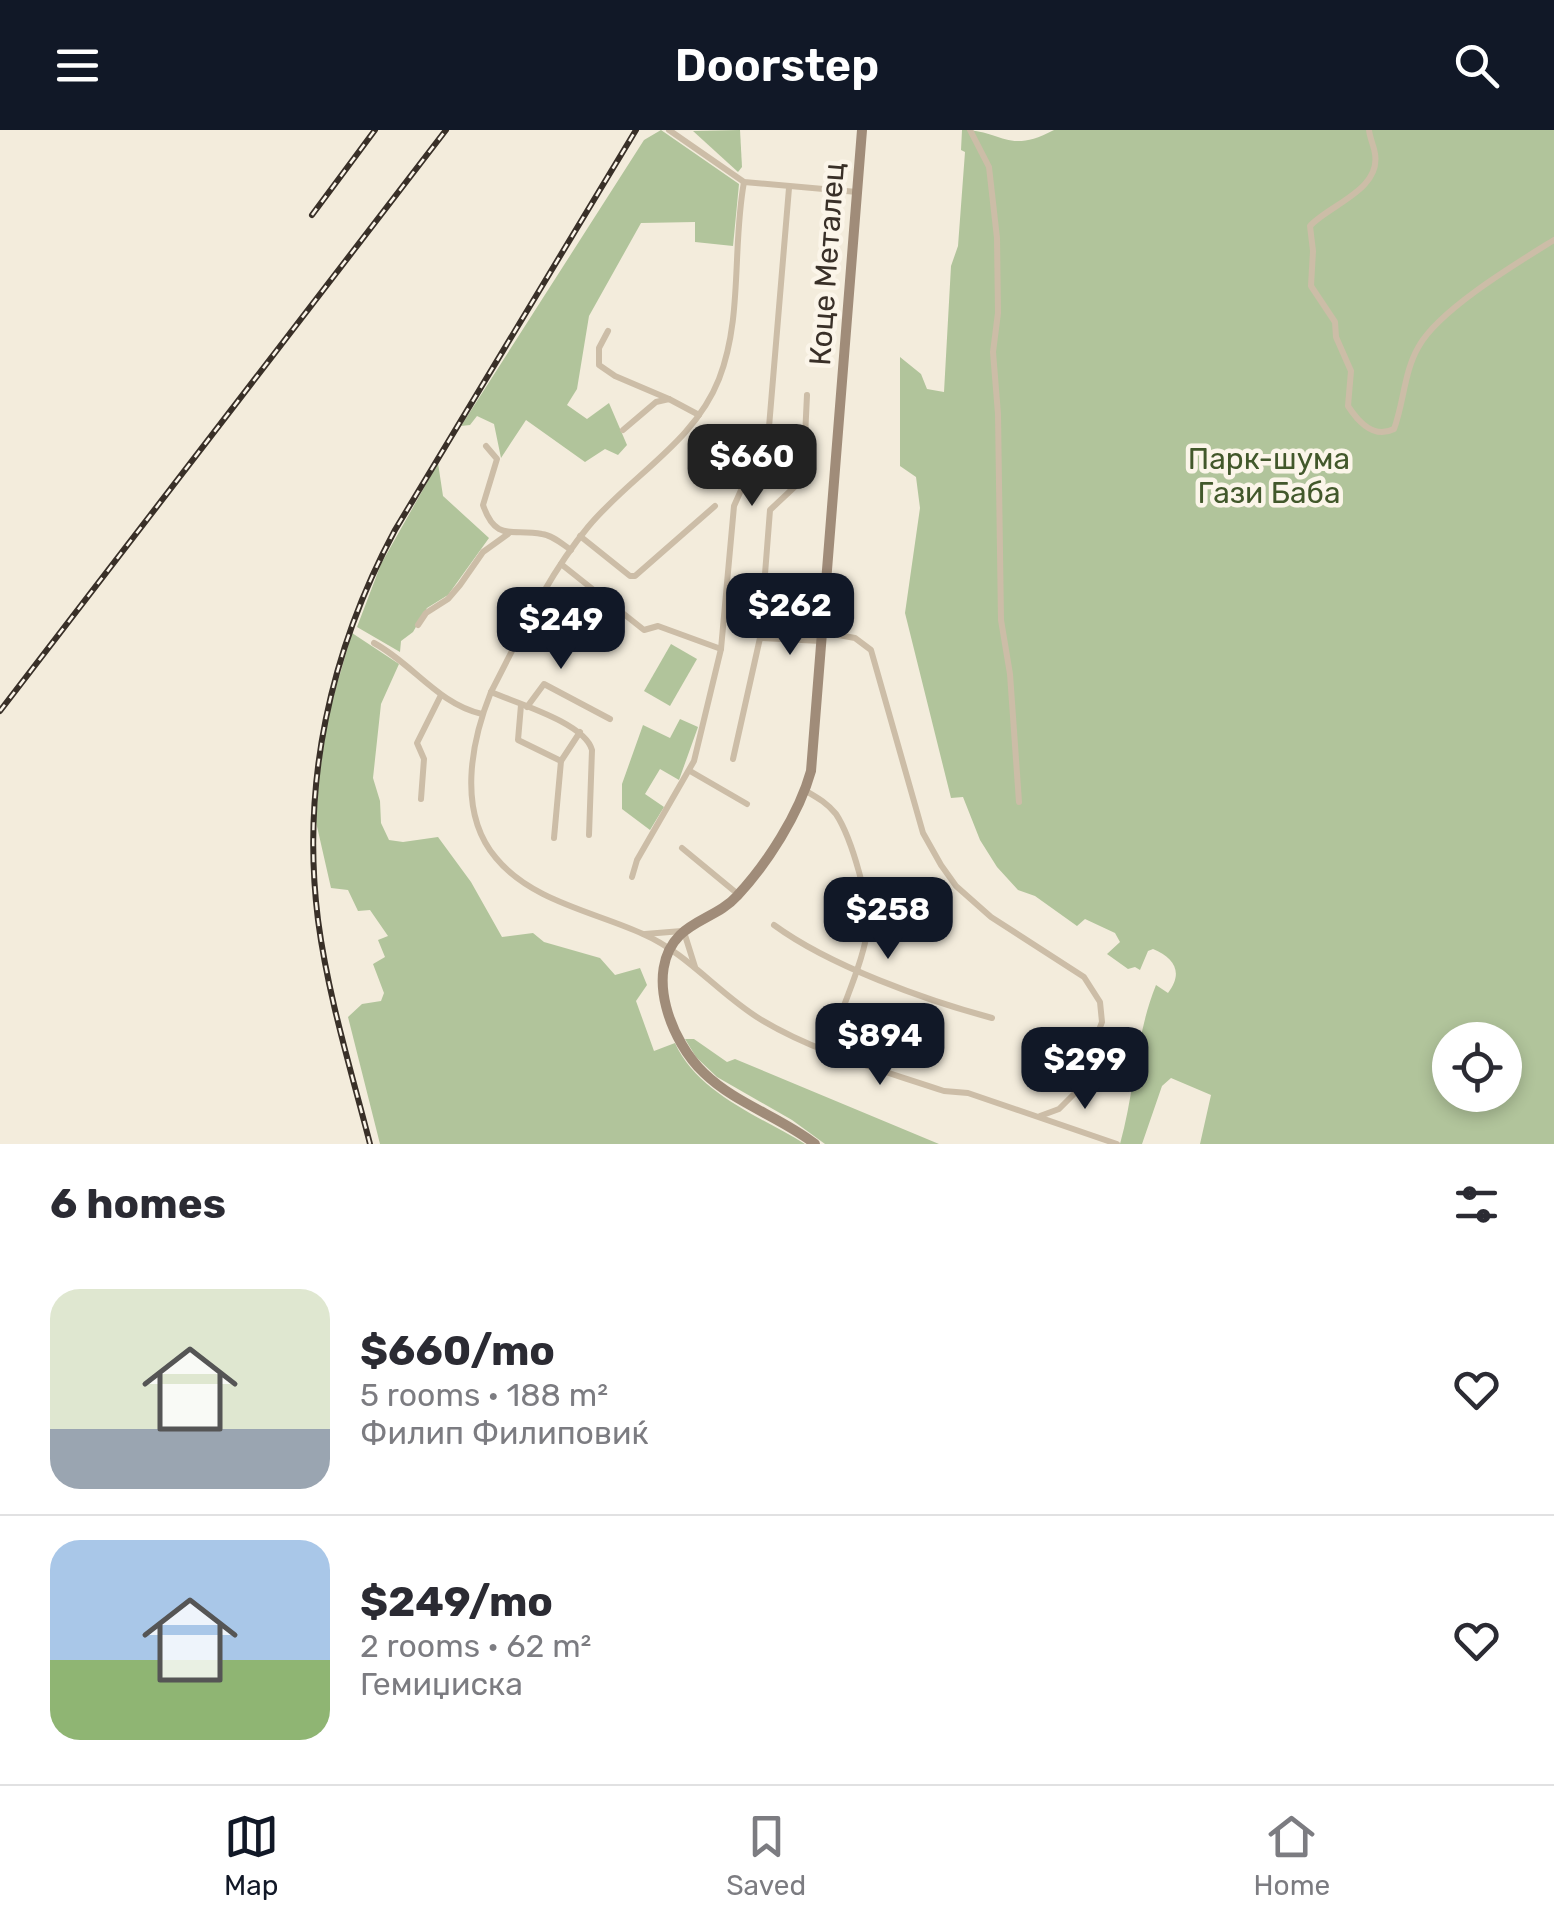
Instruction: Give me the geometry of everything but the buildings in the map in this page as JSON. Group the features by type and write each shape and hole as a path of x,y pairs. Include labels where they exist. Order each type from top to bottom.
{"street":[{"path":"670,130 744,182 856,192"},
{"name":"Коце Металец","path":"668,949 685,931 738,895 782,835 806,791 811,772 862,130"},
{"path":"970,130 988,166 994,206 998,294 993,352 998,414 1001,620 1010,674 1019,802"},
{"path":"1370,130 1376,158 1370,176 1352,196 1310,226 1310,276 1315,294 1335,322 1336,337 1351,372 1348,406 1373,432 1382,434 1394,428 1422,342 1492,280 1554,240"},
{"path":"744,182 732,332 719,379 699,415 669,450 580,536 491,692 473,754 471,792 481,835 495,858 516,877 542,892 644,934 758,1018 828,1050 944,1090 968,1092 1118,1144"},
{"path":"632,877 650,836 699,749 722,650 734,506 769,427 789,188"},
{"path":"608,332 599,348 603,370 699,415"},
{"name":"Коце Металец","path":"733,760 760,638 770,510 802,480 807,396"},
{"path":"623,430 656,402 669,399"},
{"path":"486,446 497,459 483,505 490,521 508,534"},
{"path":"580,536 635,576 715,506"},
{"path":"418,625 426,613 460,586 483,552 508,534 544,534 570,550"},
{"path":"562,564 644,630 658,626 722,650"},
{"path":"760,638 855,638 871,650 923,833 956,886 991,918 1084,977 1098,996 1102,1022 1082,1081 1068,1102 1039,1117"},
{"path":"374,643 401,659 457,707 482,714"},
{"path":"561,761 518,740 524,706 544,684 610,719"},
{"path":"491,692 580,732 589,741 589,835"},
{"path":"421,799 424,760 417,743 440,695"},
{"path":"554,838 561,761 580,732"},
{"path":"690,771 747,804"},
{"path":"806,791 825,802 840,823 866,903 867,932 828,1050"},
{"path":"682,848 738,895"},
{"path":"774,926 821,955 992,1018"},
{"path":"685,931 695,968"},
{"name":"Коце Металец","path":"644,934 685,931"},
{"path":"668,949 666,1005 689,1056 713,1081 814,1144"}],"green space":[{"path":"661,130 739,184 733,246 695,242 695,222 641,223 589,316 577,389 567,405 587,419 609,403 627,445 618,455 605,449 585,462 526,420 501,458 494,424 477,416 470,425 461,426 644,140"},
{"path":"740,130 742,167 738,172 693,131"},
{"name":"Парк-шума Гази Баба","path":"962,130 1026,141 1054,130 1554,130 1554,1144 1200,1144 1211,1095 1171,1078 1162,1086 1142,1144 1120,1144 1149,1005 1156,985 1168,993 1175,979 1174,966 1153,949 1148,951 1140,970 1128,969 1107,954 1120,942 1115,933 1085,919 1077,926 1035,896 1018,890 997,867 980,840 963,797 951,798 905,613 920,508 916,477 900,466 900,357 921,374 927,389 944,392 951,266 958,246 965,152 961,150"},
{"path":"438,463 443,496 489,538 448,595 427,608 413,632 401,641 400,652 357,627 381,564"},
{"path":"352,633 399,664 381,704 373,778 381,823 389,840 438,837 471,882 502,937 533,933 544,942 600,958 615,975 640,968 647,985 636,1001 654,1051 675,1043 685,1061 714,1090 805,1144 380,1144 348,1017 362,1004 381,1001 384,993 373,964 385,957 378,940 388,936 370,910 358,911 348,890 331,888 316,822 328,715"},
{"path":"671,644 697,659 670,706 644,691"},
{"path":"680,719 698,727 679,780 660,769 645,794 664,807 650,830 622,809 622,784 643,725 670,738"},
{"path":"685,1039 694,1039 727,1062 735,1059 939,1144 825,1144 717,1077 696,1057"}],"railway":[{"path":"312,215 375,130"},
{"path":"0,711 446,130"},
{"path":"370,1144 328,977 314,869 318,769 338,671 353,623 395,530 636,130"}]}
